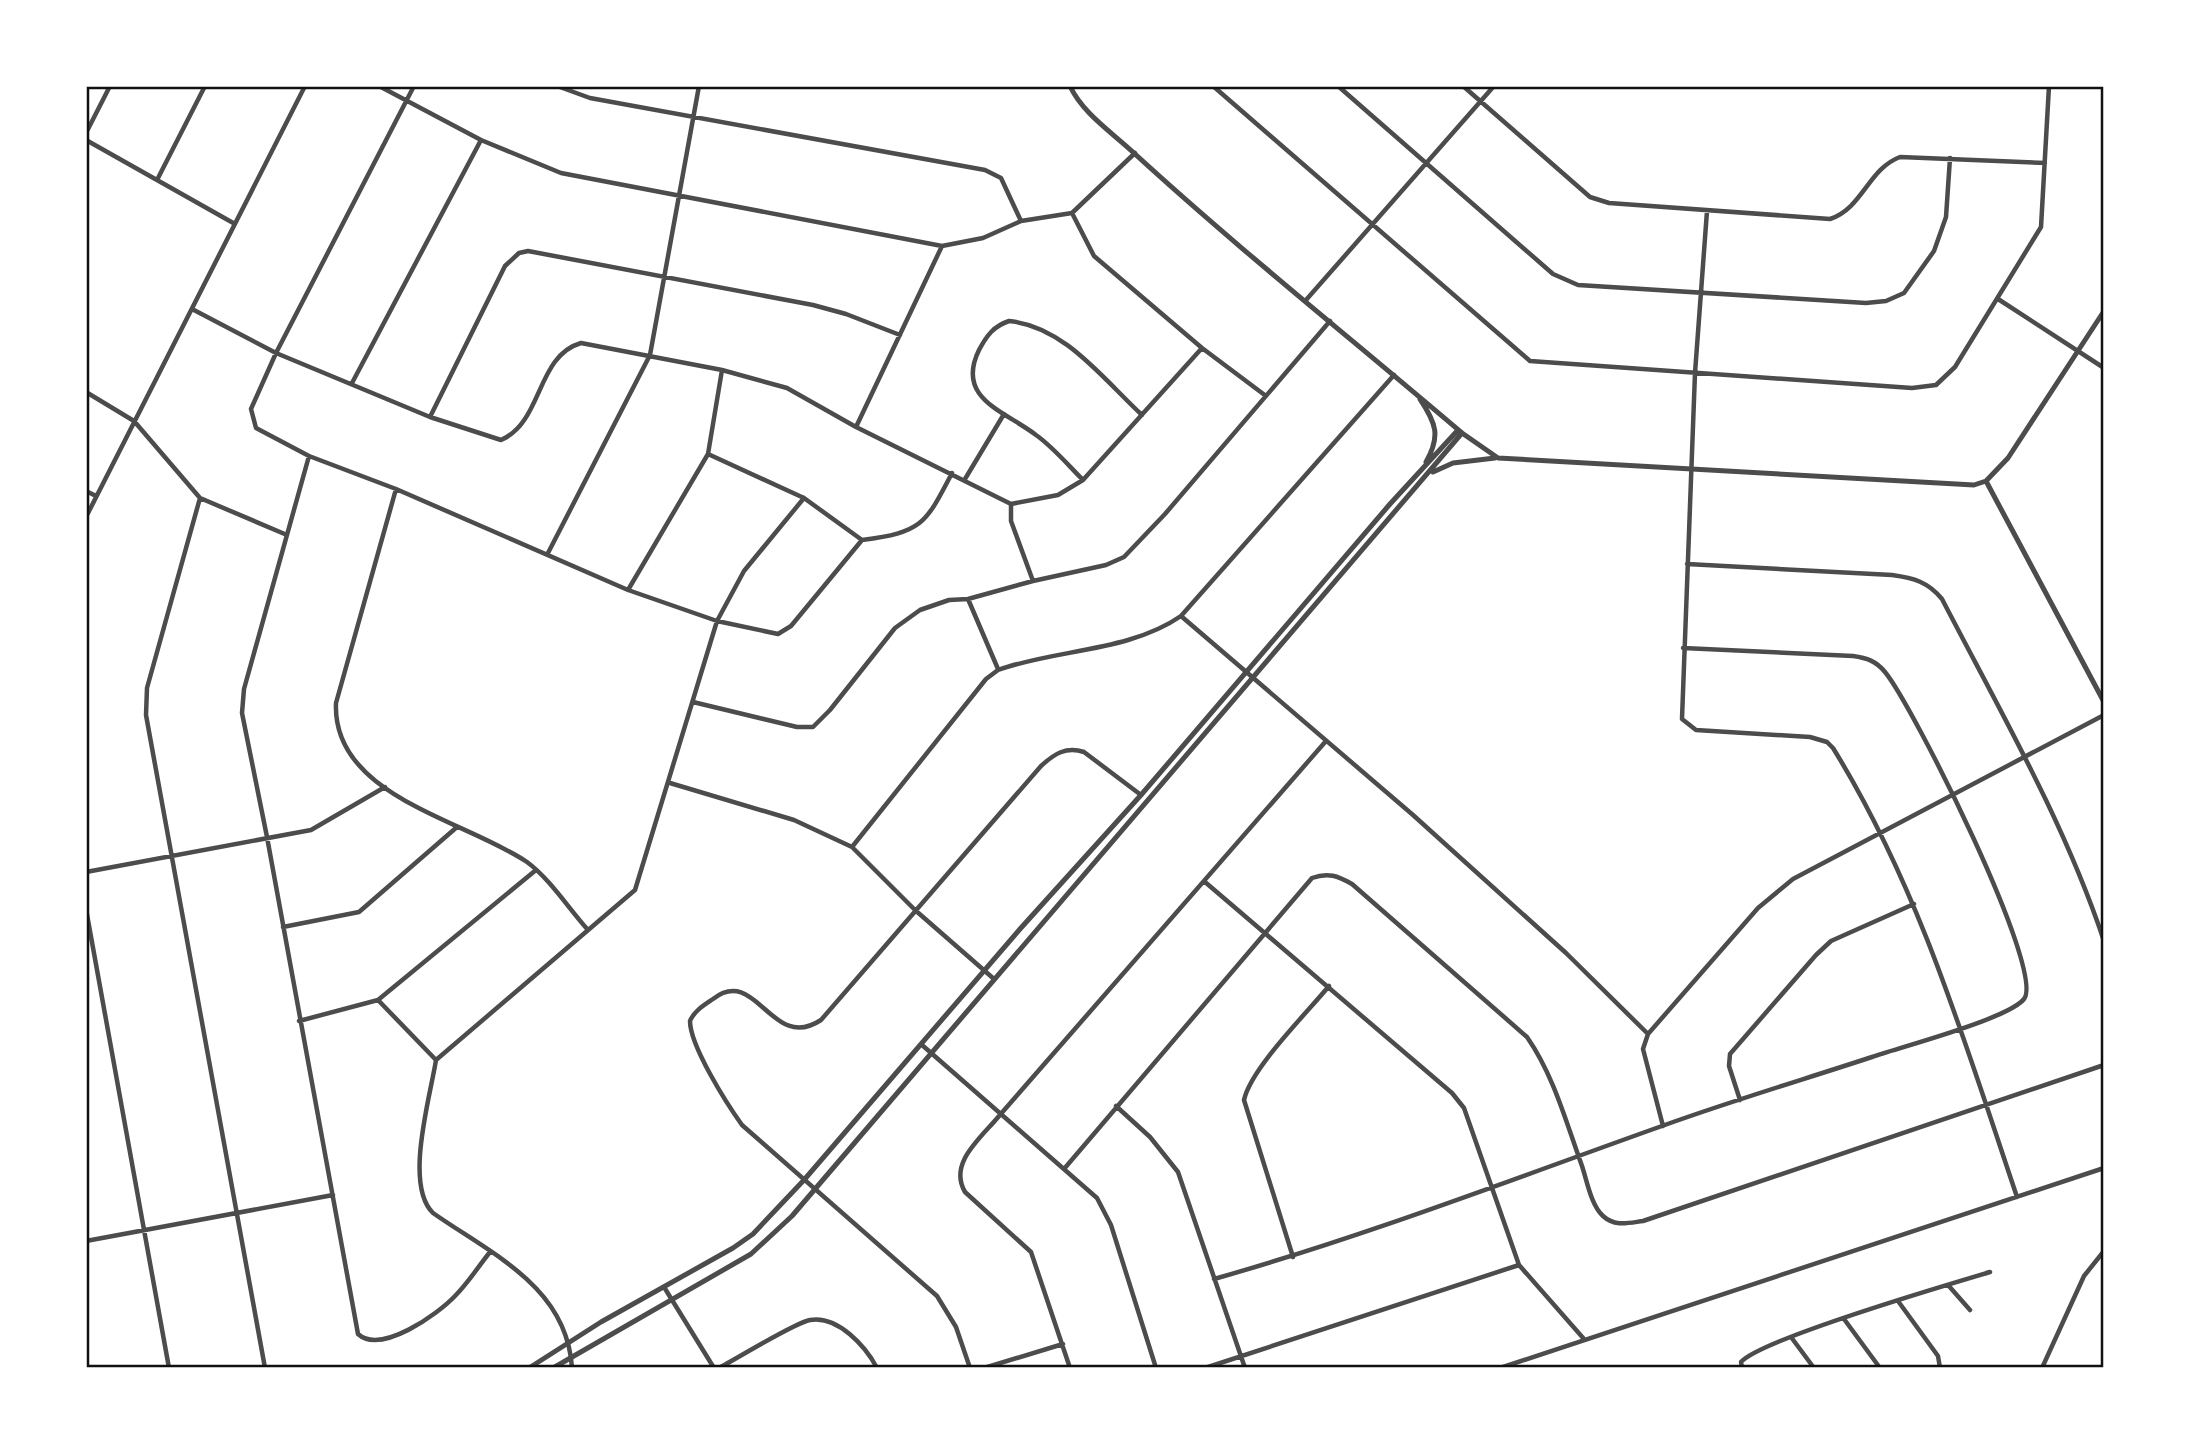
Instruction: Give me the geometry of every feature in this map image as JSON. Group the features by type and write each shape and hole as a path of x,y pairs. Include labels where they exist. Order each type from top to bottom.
{"street":[{"path":"86,133 110,86"},
{"path":"157,180 205,86"},
{"path":"86,517 305,86"},
{"path":"379,86 481,140 561,173 942,246 983,238 1021,221 1072,212 1135,153"},
{"path":"414,86 276,353 251,410 256,428 309,456 396,489 628,590 717,621 769,633 784,631 862,540 909,532 932,511 952,473"},
{"path":"557,86 590,97 953,163 996,174 1021,221"},
{"path":"548,553 650,355 699,86"},
{"path":"1068,86 1078,101 1135,153 1460,431 1498,458"},
{"path":"1213,86 1530,361 1924,388 1936,385 1955,367 2041,227 2049,86"},
{"path":"1338,86 1553,274 1568,283 1866,303 1896,298 1919,273 1939,241 1946,217 1950,158"},
{"path":"1464,86 1597,201 1830,219 1847,211 1874,174 1890,160 1900,157 2045,163"},
{"path":"1306,300 1494,86"},
{"path":"86,140 235,224"},
{"path":"352,383 481,140"},
{"path":"1707,211 1695,373 1682,719 1696,730 1810,737 1827,742 1846,769 1914,904 2017,1197"},
{"path":"1072,212 1094,256 1202,348 1266,396"},
{"path":"856,427 942,246"},
{"path":"430,416 505,266 519,253 528,251 813,305 846,314 900,335"},
{"path":"1998,299 2104,368"},
{"path":"192,309 276,353 430,416 501,440 511,436 521,425 552,366 570,346 581,343 722,370 787,388 856,427 1012,504 1058,495 1083,480 1202,348"},
{"path":"1428,476 1453,463 1498,458 1974,485 1986,481 2008,458 2104,311"},
{"path":"694,702 797,727 813,727 906,618 931,605 968,599 1033,580 1106,565 1124,557 1166,514 1331,320"},
{"path":"1083,480 1039,436 1004,414 978,393 972,370 991,331 1009,321 1043,328 1066,344 1142,415"},
{"path":"628,590 708,454 722,370"},
{"path":"852,847 986,679 998,670 1142,635 1168,625 1181,616 1394,375"},
{"path":"86,392 134,421 200,498 287,535"},
{"path":"1416,394 1434,420 1438,433 1434,448 1421,471"},
{"path":"965,479 1004,414"},
{"path":"529,1368 752,1234 804,1180 1141,795 1244,673 1421,471 1460,431"},
{"path":"554,1368 751,1254 816,1190 1251,679 1428,476 1460,431"},
{"path":"708,454 804,498 862,540"},
{"path":"309,456 241,702 357,1331 365,1339 380,1340 398,1335 433,1314 456,1294 490,1252"},
{"path":"1986,481 2104,702"},
{"path":"396,489 336,703 335,717 346,751 385,787 518,857 536,870 588,930"},
{"path":"86,491 96,496"},
{"path":"200,498 145,700 265,1368"},
{"path":"572,1368 570,1342 547,1300 534,1283 433,1213 420,1192 419,1167 436,1060 635,890 670,783 717,621 744,571 804,498"},
{"path":"1012,504 1011,521 1033,580"},
{"path":"1687,564 1892,575 1923,582 1942,599 2076,862 2104,941"},
{"path":"968,599 998,670"},
{"path":"1181,616 1566,953 1648,1034"},
{"path":"1214,1279 1293,1257 1579,1158 1663,1126 1959,1028 2017,1006 2024,999 2029,986 2008,915 1952,795 1897,691 1875,662 1853,656 1684,648"},
{"path":"1663,1126 1643,1049 1648,1034 1774,892 1880,832 2104,715"},
{"path":"1070,1368 1031,1252 965,1192 957,1180 967,1155 1326,741"},
{"path":"970,1368 956,1327 937,1296 742,1125 718,1087 695,1041 690,1021 699,1010 722,992 731,990 747,994 782,1024 804,1028 813,1025 1041,766 1058,753 1074,749 1084,752 1141,795"},
{"path":"670,783 794,820 852,847 915,910 994,979"},
{"path":"86,873 311,830 327,824 385,787"},
{"path":"283,927 359,912 457,827"},
{"path":"299,1021 379,1000 536,870"},
{"path":"1064,1169 1312,878 1337,875 1352,884 1527,1037 1542,1058 1596,1207 1612,1222 1622,1224 1643,1221 2104,1065"},
{"path":"1205,882 1452,1093 1464,1108 1519,1265 1584,1339"},
{"path":"1740,1100 1729,1066 1730,1054 1807,965 1831,941 1914,904"},
{"path":"86,909 169,1368"},
{"path":"1293,1257 1244,1100 1250,1084 1329,986"},
{"path":"379,1000 436,1060"},
{"path":"922,1045 999,1116 1097,1198 1111,1225 1157,1368"},
{"path":"1116,1106 1150,1137 1178,1172 1245,1368"},
{"path":"1500,1368 2104,1168"},
{"path":"86,1241 333,1195"},
{"path":"2042,1368 2084,1276 2104,1251"},
{"path":"1205,1368 1519,1265"},
{"path":"1742,1368 1741,1362 1749,1354 1791,1337 1990,1272"},
{"path":"1948,1285 1970,1310"},
{"path":"664,1287 713,1368"},
{"path":"1898,1301 1938,1356 1940,1368"},
{"path":"719,1368 809,1320 836,1325 864,1347 877,1368"},
{"path":"1844,1320 1880,1368"},
{"path":"1791,1337 1814,1368"},
{"path":"984,1368 1063,1344"}]}
